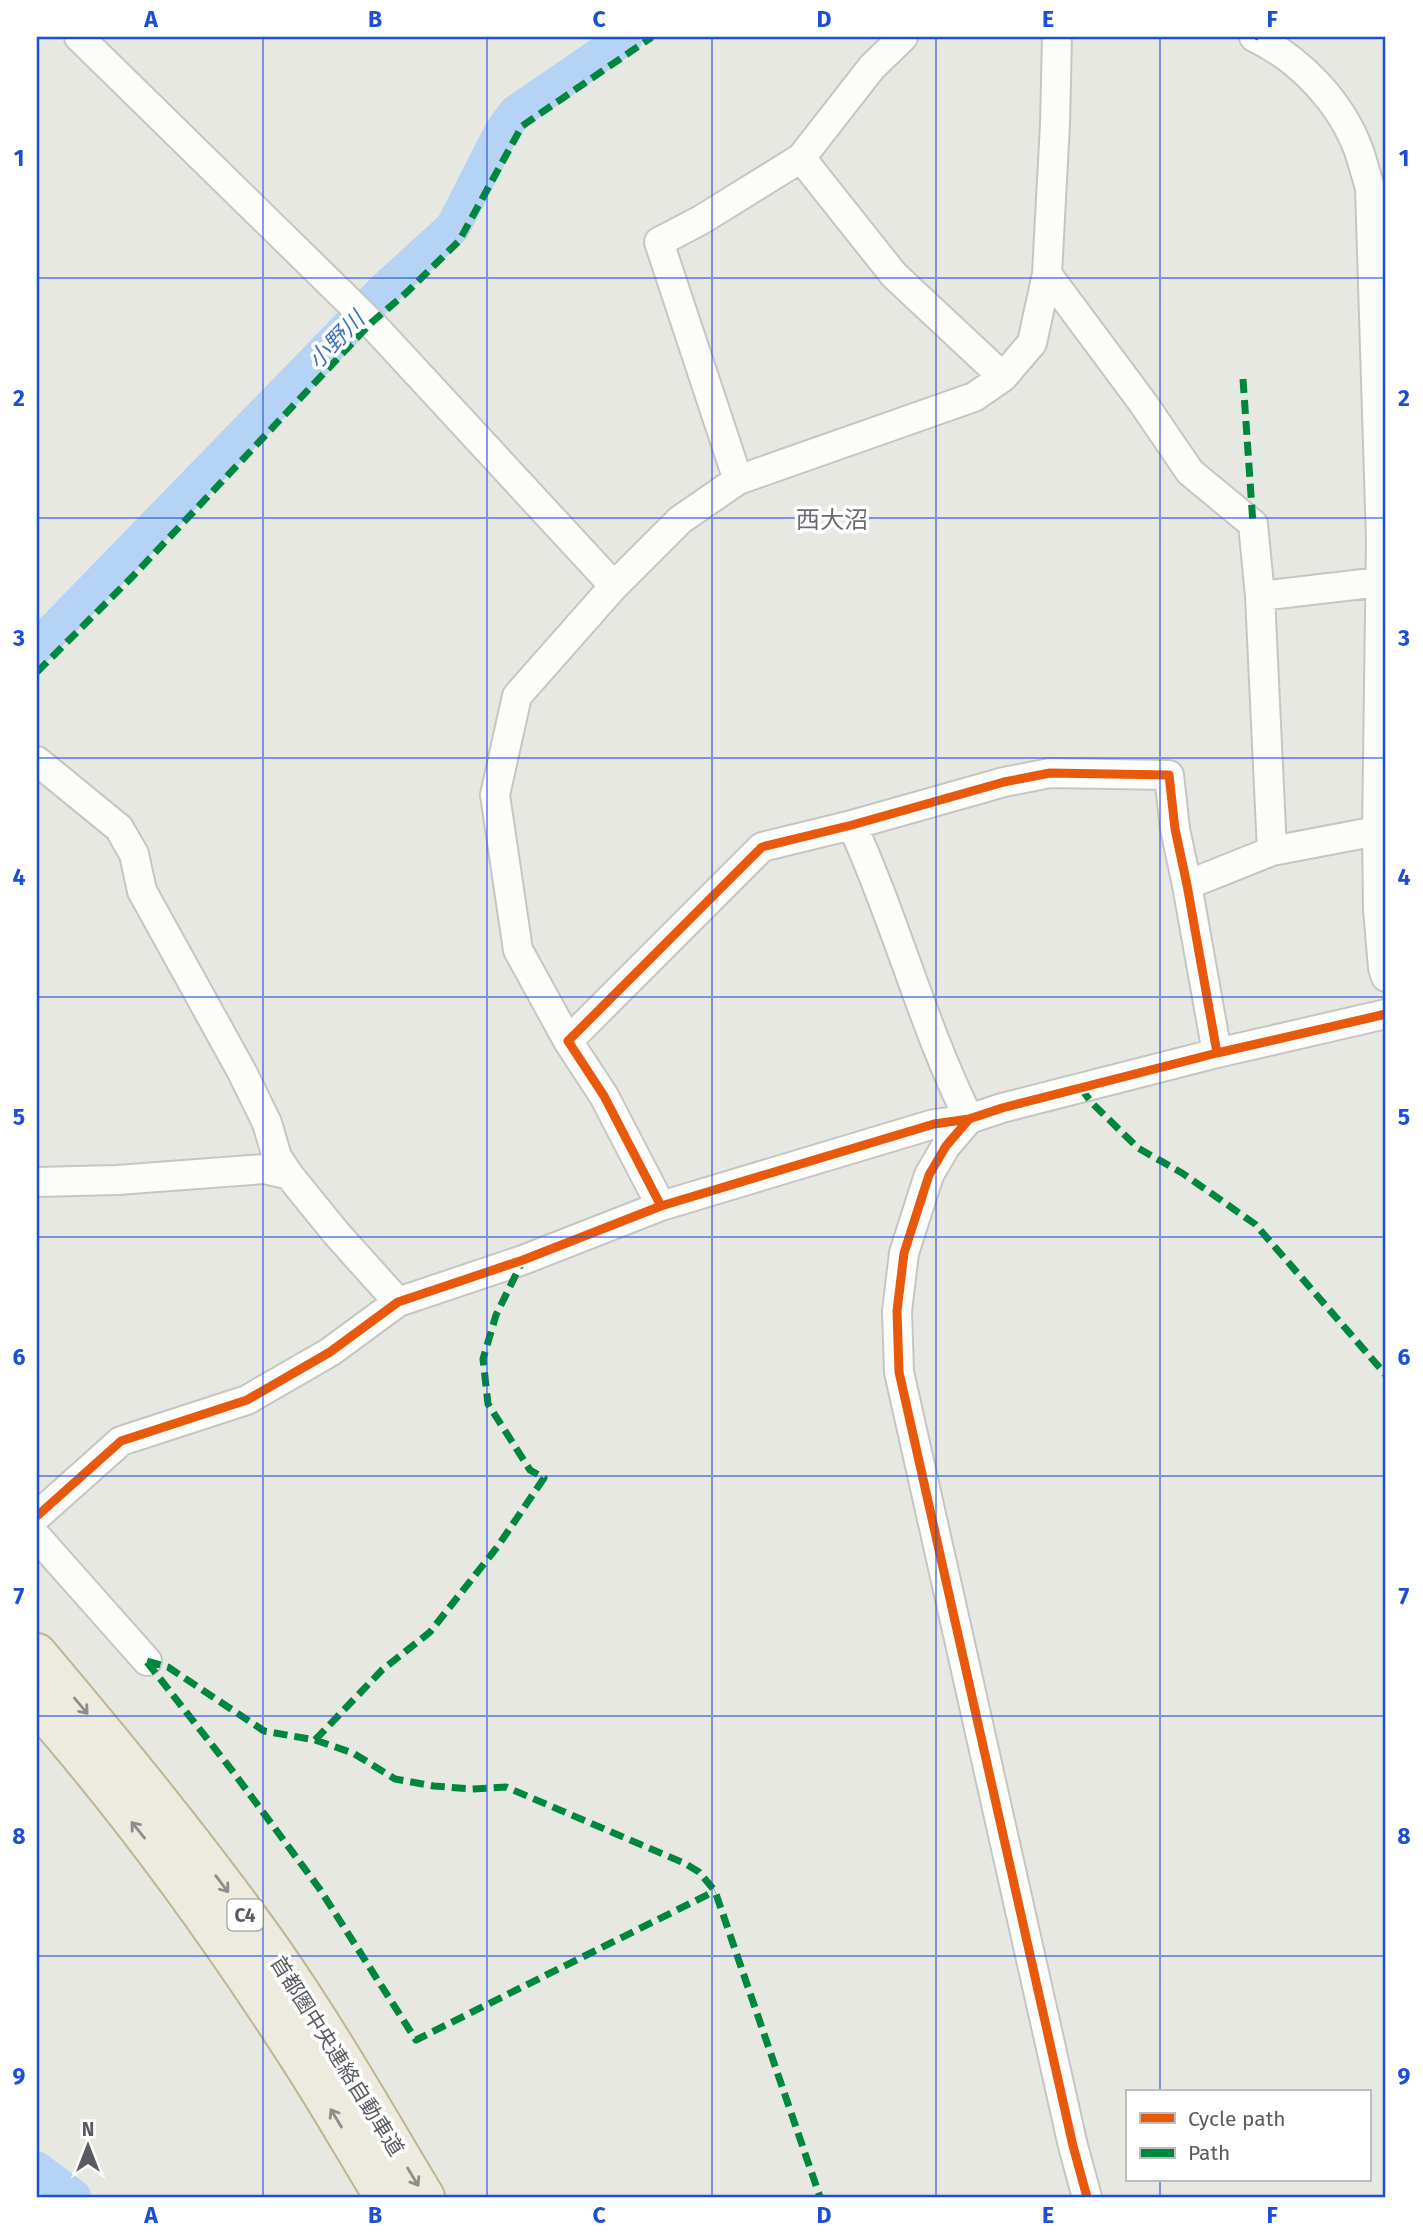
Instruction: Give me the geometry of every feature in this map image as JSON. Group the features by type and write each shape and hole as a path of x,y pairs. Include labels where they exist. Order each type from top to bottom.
{"highway":[{"name":"首都圏中央連絡自動車道","path":"37,1653 176,1821 268,1946 329,2037 425,2197"},
{"name":"首都圏中央連絡自動車道","path":"37,1705 149,1843 239,1966 299,2057 384,2197"}],"street":[{"path":"79,37 371,323 614,586"},
{"path":"738,480 659,242 701,220 801,158 872,67 903,37"},
{"path":"662,1206 604,1096 568,1041 518,950 495,795 517,696 614,586 680,520 738,480 974,397 1003,377 1032,343 1047,274 1057,37"},
{"path":"1254,37 1297,64 1343,117 1358,149 1370,188 1384,541 1380,582 1377,831 1378,909 1386,977"},
{"path":"801,158 894,275 1003,377"},
{"path":"1047,274 1190,471 1253,524 1260,596 1272,851"},
{"path":"1260,596 1380,582"},
{"path":"37,761 119,828 134,854 142,891 152,913 242,1072 267,1123 277,1157 336,1233 398,1302"},
{"path":"568,1041 762,847 1004,782 1050,773 1169,775 1175,829 1217,1053"},
{"path":"852,825 868,859 912,985 953,1088 969,1119"},
{"path":"1187,885 1272,851 1377,831"},
{"path":"37,1516 121,1441 247,1400 330,1352 398,1302 523,1260 662,1206 934,1124 969,1119 1002,1108 1217,1053 1386,1014"},
{"path":"969,1119 946,1146 929,1175 904,1253 897,1311 899,1372 1073,2146 1087,2197"},
{"path":"37,1182 130,1179 264,1169 289,1175"},
{"path":"37,1537 147,1661"}],"waterway":[{"name":"小野川","path":"37,647 385,289 453,227 502,131 515,113 626,37"},
{"name":"小野川","path":"37,2169 74,2197"}],"marked path":[{"path":"37,672 134,575 371,323 459,241 522,126 652,37"},
{"path":"1243,379 1253,524"},
{"path":"1081,1088 1091,1102 1138,1148 1182,1173 1255,1224 1386,1375"},
{"path":"315,1740 382,1670 430,1632 498,1546 544,1478 530,1470 488,1404 483,1359 496,1315 523,1260"},
{"path":"147,1661 168,1667 264,1731 315,1740 353,1753 395,1779 472,1789 506,1787 684,1863 699,1872 715,1891 820,2197"},
{"path":"147,1662 319,1888 416,2040 715,1891"}],"cycle path":[{"path":"661,1206 604,1096 568,1041 762,847 1004,782 1050,773 1169,775 1175,829 1217,1053"},
{"path":"37,1516 121,1441 247,1400 330,1352 398,1302 523,1260 661,1206 934,1124 969,1119 1002,1108 1217,1053 1386,1014"},
{"path":"969,1119 946,1146 929,1175 904,1253 897,1311 899,1372 1073,2146 1087,2197"}],"district":[{"name":"西大沼","path":"832,520"}]}
